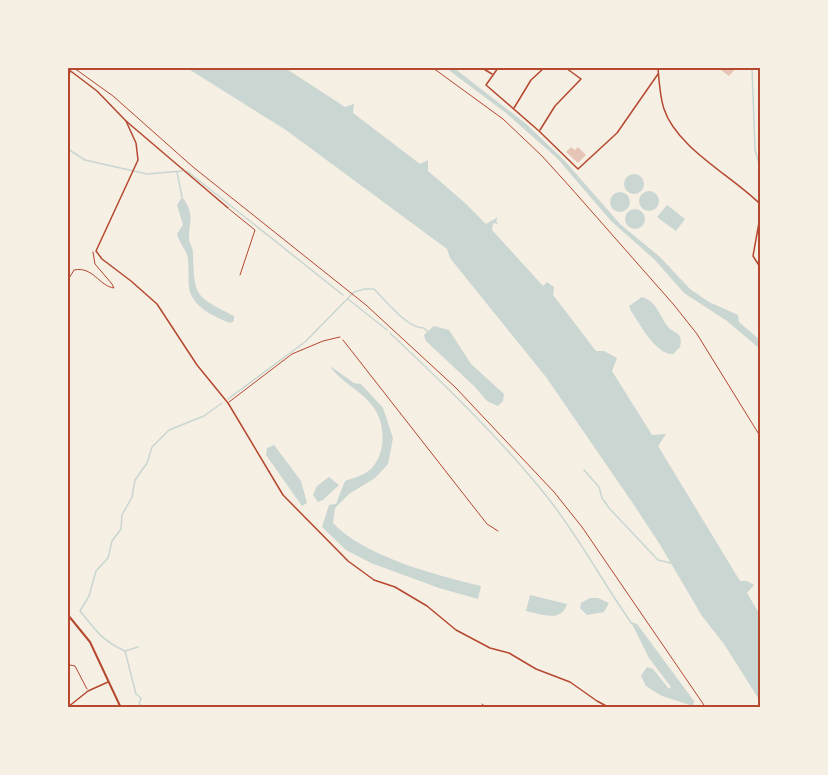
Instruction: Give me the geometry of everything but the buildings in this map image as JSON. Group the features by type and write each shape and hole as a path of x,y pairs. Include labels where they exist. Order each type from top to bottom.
{"main road":[{"path":"68,615 90,642 121,708"}],"street":[{"path":"482,68 493,74"},
{"path":"498,68 486,85 578,169 617,133 658,74"},
{"path":"514,109 531,80 543,68"},
{"path":"539,131 555,106 581,79 566,68"},
{"path":"658,68 664,108 680,136 760,204"},
{"path":"68,77 69,70 97,91 126,121 228,208"},
{"path":"126,121 136,143 138,160 96,249 102,259 131,280 157,304 196,365 228,403 283,495 348,561 374,580 395,587 427,606 456,630 490,648 509,653 541,671 570,682 610,708"},
{"path":"760,217 753,256 760,267"},
{"path":"68,707 88,691 108,681"}],"lane":[{"path":"228,208 255,230 240,275"},
{"path":"228,403 299,350 340,337"},
{"path":"68,668 70,665 75,666 88,691"},
{"path":"482,704 487,708"}],"path":[{"path":"74,68 113,96 193,167 354,296 455,387 554,492 582,527 706,708"},
{"path":"433,68 503,120 566,181 680,312 702,342 760,436"},
{"path":"68,280 74,270 82,269 92,273 109,288 114,288 93,258 93,251 96,249"},
{"path":"340,337 487,524 498,531"},
{"path":"755,428 760,429"}],"shaded area":[{"path":"187,68 285,68 345,107 354,104 353,113 420,164 428,160 428,171 486,224 498,217 496,221 498,224 493,223 492,230 543,286 547,282 554,287 553,295 596,351 604,351 617,358 612,371 652,435 666,434 658,446 740,581 747,581 754,585 747,593 760,615 760,701 724,644 702,616 632,502 546,377 450,258 447,249 286,130"},
{"path":"446,68 454,68 525,123 564,160 620,224 660,257 690,289 709,302 738,315 739,322 760,340 760,349 727,321 684,293 655,260 611,221 557,158 506,113"},
{"path":"634,174 641,177 644,184 641,191 634,194 627,191 624,184 627,177"},
{"path":"649,191 656,194 659,201 656,208 649,211 642,208 639,201 642,194"},
{"path":"620,192 627,195 630,202 627,209 620,212 613,209 610,202 613,195"},
{"path":"182,197 190,211 189,238 193,251 196,287 205,299 234,316 234,321 230,323 204,310 191,294 187,256 177,234 183,225 177,205"},
{"path":"667,205 685,219 676,231 657,217"},
{"path":"635,209 642,212 645,219 642,226 635,229 628,226 625,219 628,212"},
{"path":"642,297 654,305 668,327 680,337 680,347 673,354 661,350 655,344 631,311 629,306"},
{"path":"434,326 449,330 471,364 504,394 503,401 498,406 487,401 426,341 424,335"},
{"path":"330,366 354,383 361,384 383,408 393,438 388,464 375,478 349,494 335,508 333,523 346,535 382,555 444,577 481,586 478,599 439,588 371,563 346,550 322,527 329,505 336,504 345,481 366,473 376,463 383,439 381,423 374,408"},
{"path":"274,445 301,481 307,503 302,506 266,455 267,448"},
{"path":"329,477 339,485 318,502 313,495 317,486"},
{"path":"530,595 567,604 560,614 556,615 526,611"},
{"path":"590,598 598,598 609,603 604,612 587,615 580,608 581,603"},
{"path":"631,622 637,624 694,701 693,706 662,696 646,686 641,676 647,667 653,669 669,689 671,687 649,658"}],"waterway":[{"path":"752,68 755,150 760,167"},
{"path":"68,149 85,160 147,174 182,171"},
{"path":"187,171 343,295"},
{"path":"177,172 182,197"},
{"path":"760,248 760,258"},
{"path":"228,399 305,342 354,292 374,289 404,319 428,332"},
{"path":"348,299 387,330"},
{"path":"390,333 472,412 530,476 570,528 632,624"},
{"path":"144,708 139,704 141,698 136,694 125,651 104,639 80,611 89,596 96,571 108,558 112,541 121,529 122,515 132,497 135,480 147,463 152,447 169,430 204,416 222,403"},
{"path":"584,470 599,487 602,498 609,508 658,560 671,563"},
{"path":"125,651 138,647"}]}
